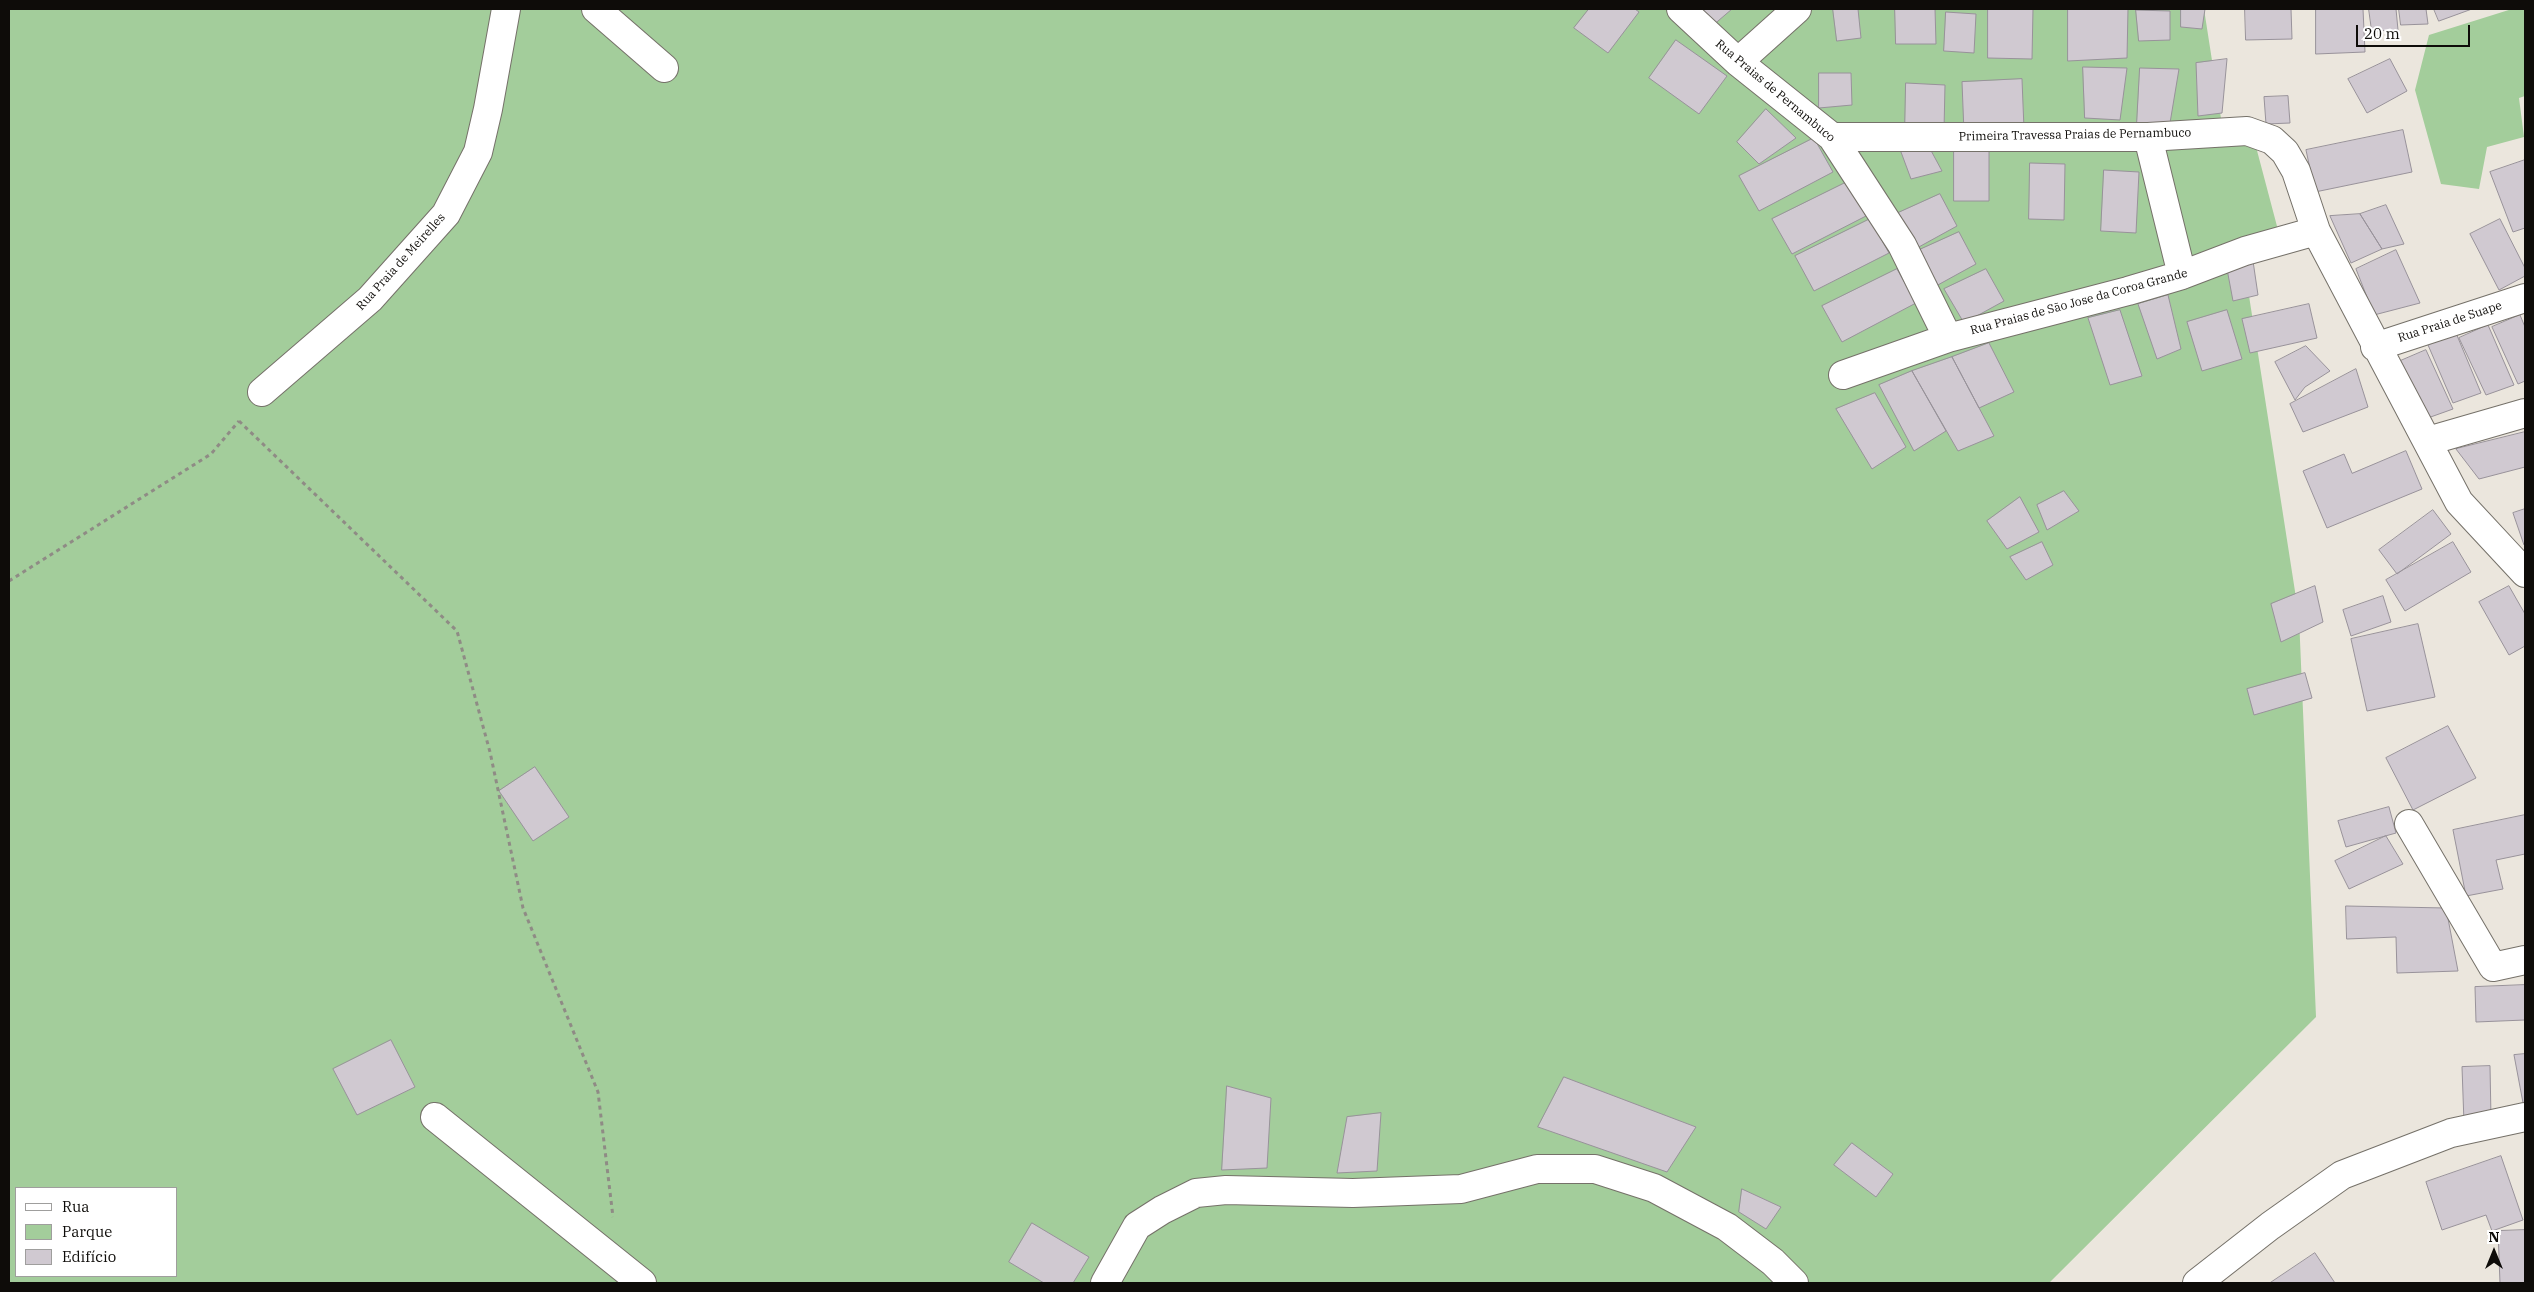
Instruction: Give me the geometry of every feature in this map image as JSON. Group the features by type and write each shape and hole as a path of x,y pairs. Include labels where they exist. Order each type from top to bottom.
{"street":[{"name":"Rua Praia de Meirelles","path":"262,392 370,299 446,214 478,152 488,109 506,9"},
{"path":"596,9 664,68"},
{"name":"Rua Praias de Pernambuco","path":"1681,9 1738,62 1832,137 1902,245 1948,338"},
{"path":"1738,62 1797,9"},
{"name":"Primeira Travessa Praias de Pernambuco","path":"1832,137 2148,137 2246,131 2272,140 2285,152 2296,171 2316,231"},
{"path":"2148,137 2182,275"},
{"path":"2316,231 2375,347 2428,441 2459,502 2525,573"},
{"name":"Rua Praias de São Jose da Coroa Grande","path":"1843,375 1948,338 2182,275 2245,251 2316,231"},
{"name":"Rua Praia de Suape","path":"2375,347 2525,298"},
{"path":"2428,441 2525,413"},
{"path":"2409,824 2493,967 2525,960"},
{"path":"435,1117 617,1274 642,1283"},
{"path":"2197,1283 2270,1226 2342,1175 2451,1133 2525,1117"},
{"path":"1105,1283 1137,1226 1162,1210 1196,1193 1226,1190 1353,1193 1462,1189 1537,1169 1595,1169 1654,1188 1727,1227 1773,1262 1794,1283"}],"path":[{"path":"9,581 211,454 262,392"},
{"path":"238,421 456,630 490,752 523,908 598,1092 610,1186 617,1274"}],"green space":[{"path":"9,9 2204,9 2225,144 2255,143 2278,230 2240,238 2299,617 2316,1017 2049,1283 9,1283"},
{"path":"2512,9 2525,9 2525,96 2519,98 2524,137 2487,147 2479,189 2441,184 2415,90 2429,35"}],"building":[{"path":"1589,9 1635,9 1639,12 1608,53 1574,28"},
{"path":"1695,9 1732,9 1711,27"},
{"path":"1833,9 1858,9 1861,38 1837,41"},
{"path":"1895,9 1935,9 1936,44 1896,44"},
{"path":"1988,9 2033,9 2032,59 1988,58"},
{"path":"2068,9 2128,9 2127,58 2068,61"},
{"path":"2181,9 2205,9 2202,29 2181,27"},
{"path":"2245,9 2291,9 2292,39 2246,40"},
{"path":"2316,9 2363,9 2365,52 2316,54"},
{"path":"2369,9 2396,9 2398,30 2372,31"},
{"path":"2399,9 2426,9 2428,24 2401,25"},
{"path":"2434,9 2472,9 2439,21"},
{"path":"2136,10 2170,11 2170,40 2139,41"},
{"path":"1946,12 1976,14 1974,53 1944,51"},
{"path":"1676,40 1727,76 1699,114 1649,78"},
{"path":"2227,59 2222,113 2198,116 2196,63"},
{"path":"2390,59 2407,91 2367,113 2348,79"},
{"path":"2083,67 2127,68 2120,120 2085,118"},
{"path":"2140,68 2179,69 2170,123 2137,123"},
{"path":"1819,73 1851,73 1852,105 1819,108"},
{"path":"2022,79 2024,129 1964,133 1962,82"},
{"path":"1906,83 1945,85 1944,130 1905,129"},
{"path":"2288,96 2290,123 2266,124 2264,97"},
{"path":"1766,109 1796,138 1759,164 1737,142"},
{"path":"2403,130 2412,172 2315,192 2306,150"},
{"path":"1814,138 1833,172 1759,211 1739,176"},
{"path":"1954,144 1989,145 1989,201 1954,201"},
{"path":"1928,145 1942,171 1911,179 1901,152"},
{"path":"2525,160 2525,228 2513,232 2490,172"},
{"path":"2030,163 2065,164 2064,220 2029,219"},
{"path":"2104,170 2139,172 2136,233 2101,231"},
{"path":"1847,182 1866,216 1792,254 1772,219"},
{"path":"1940,194 1957,226 1917,248 1898,213"},
{"path":"2386,205 2404,244 2382,249 2360,214"},
{"path":"2360,214 2382,249 2351,263 2330,216"},
{"path":"1870,219 1889,253 1814,291 1795,256"},
{"path":"2500,219 2525,268 2525,276 2499,290 2470,234"},
{"path":"1959,232 1976,264 1936,286 1917,251"},
{"path":"2396,250 2420,303 2374,315 2356,269"},
{"path":"2253,261 2258,295 2233,301 2227,269"},
{"path":"1897,269 1916,303 1842,342 1822,306"},
{"path":"1986,269 2004,301 1964,323 1944,289"},
{"path":"2168,295 2181,349 2157,359 2138,304"},
{"path":"2309,304 2317,338 2250,353 2242,319"},
{"path":"2120,310 2142,376 2110,385 2088,318"},
{"path":"2227,310 2242,359 2202,371 2187,322"},
{"path":"2520,315 2525,327 2525,381 2518,384 2492,327"},
{"path":"2488,325 2514,385 2486,395 2459,338"},
{"path":"2456,333 2481,393 2453,403 2428,345"},
{"path":"1989,343 2014,392 1979,408 1952,357"},
{"path":"2306,346 2330,371 2305,387 2295,400 2275,362"},
{"path":"2426,350 2453,409 2425,419 2398,362"},
{"path":"1952,357 1994,436 1958,451 1912,371"},
{"path":"2356,369 2368,407 2303,432 2290,404"},
{"path":"1912,371 1946,431 1914,451 1879,385"},
{"path":"1875,393 1906,447 1872,469 1836,409"},
{"path":"2525,432 2525,467 2479,479 2456,449"},
{"path":"2406,451 2422,489 2327,528 2303,471 2344,454 2352,473"},
{"path":"2064,491 2079,511 2047,530 2037,505"},
{"path":"2020,497 2039,532 2007,549 1987,521"},
{"path":"2525,509 2525,544 2524,545 2513,513"},
{"path":"2433,510 2451,534 2397,574 2379,550"},
{"path":"2042,542 2053,565 2026,580 2010,557"},
{"path":"2453,542 2471,572 2405,611 2386,580"},
{"path":"2315,586 2323,622 2281,642 2271,604"},
{"path":"2509,586 2525,614 2525,646 2509,655 2479,602"},
{"path":"2383,596 2391,622 2351,636 2343,610"},
{"path":"2418,624 2435,697 2367,711 2351,639"},
{"path":"2305,673 2312,698 2254,715 2247,689"},
{"path":"2448,726 2476,778 2413,810 2386,758"},
{"path":"535,767 569,817 533,841 499,791"},
{"path":"2389,807 2396,833 2346,847 2338,821"},
{"path":"2525,815 2525,854 2496,860 2503,889 2466,896 2453,830"},
{"path":"2386,836 2403,864 2349,889 2335,861"},
{"path":"2346,906 2446,908 2458,971 2397,973 2396,937 2347,939"},
{"path":"2525,985 2525,1020 2476,1022 2475,987"},
{"path":"391,1040 415,1087 357,1115 333,1069"},
{"path":"2525,1054 2525,1108 2524,1108 2514,1055"},
{"path":"2490,1066 2491,1118 2464,1123 2462,1067"},
{"path":"1564,1077 1696,1127 1667,1172 1538,1127"},
{"path":"1227,1086 1271,1098 1267,1168 1222,1170"},
{"path":"1381,1113 1377,1171 1337,1173 1347,1117"},
{"path":"1852,1143 1893,1174 1876,1197 1834,1165"},
{"path":"2501,1156 2523,1220 2492,1231 2486,1215 2442,1230 2426,1182"},
{"path":"1742,1189 1781,1207 1766,1229 1739,1212"},
{"path":"1032,1223 1089,1257 1073,1283 1044,1283 1009,1262"},
{"path":"2525,1230 2525,1283 2500,1283 2498,1231"},
{"path":"2315,1253 2335,1283 2270,1283"}]}
